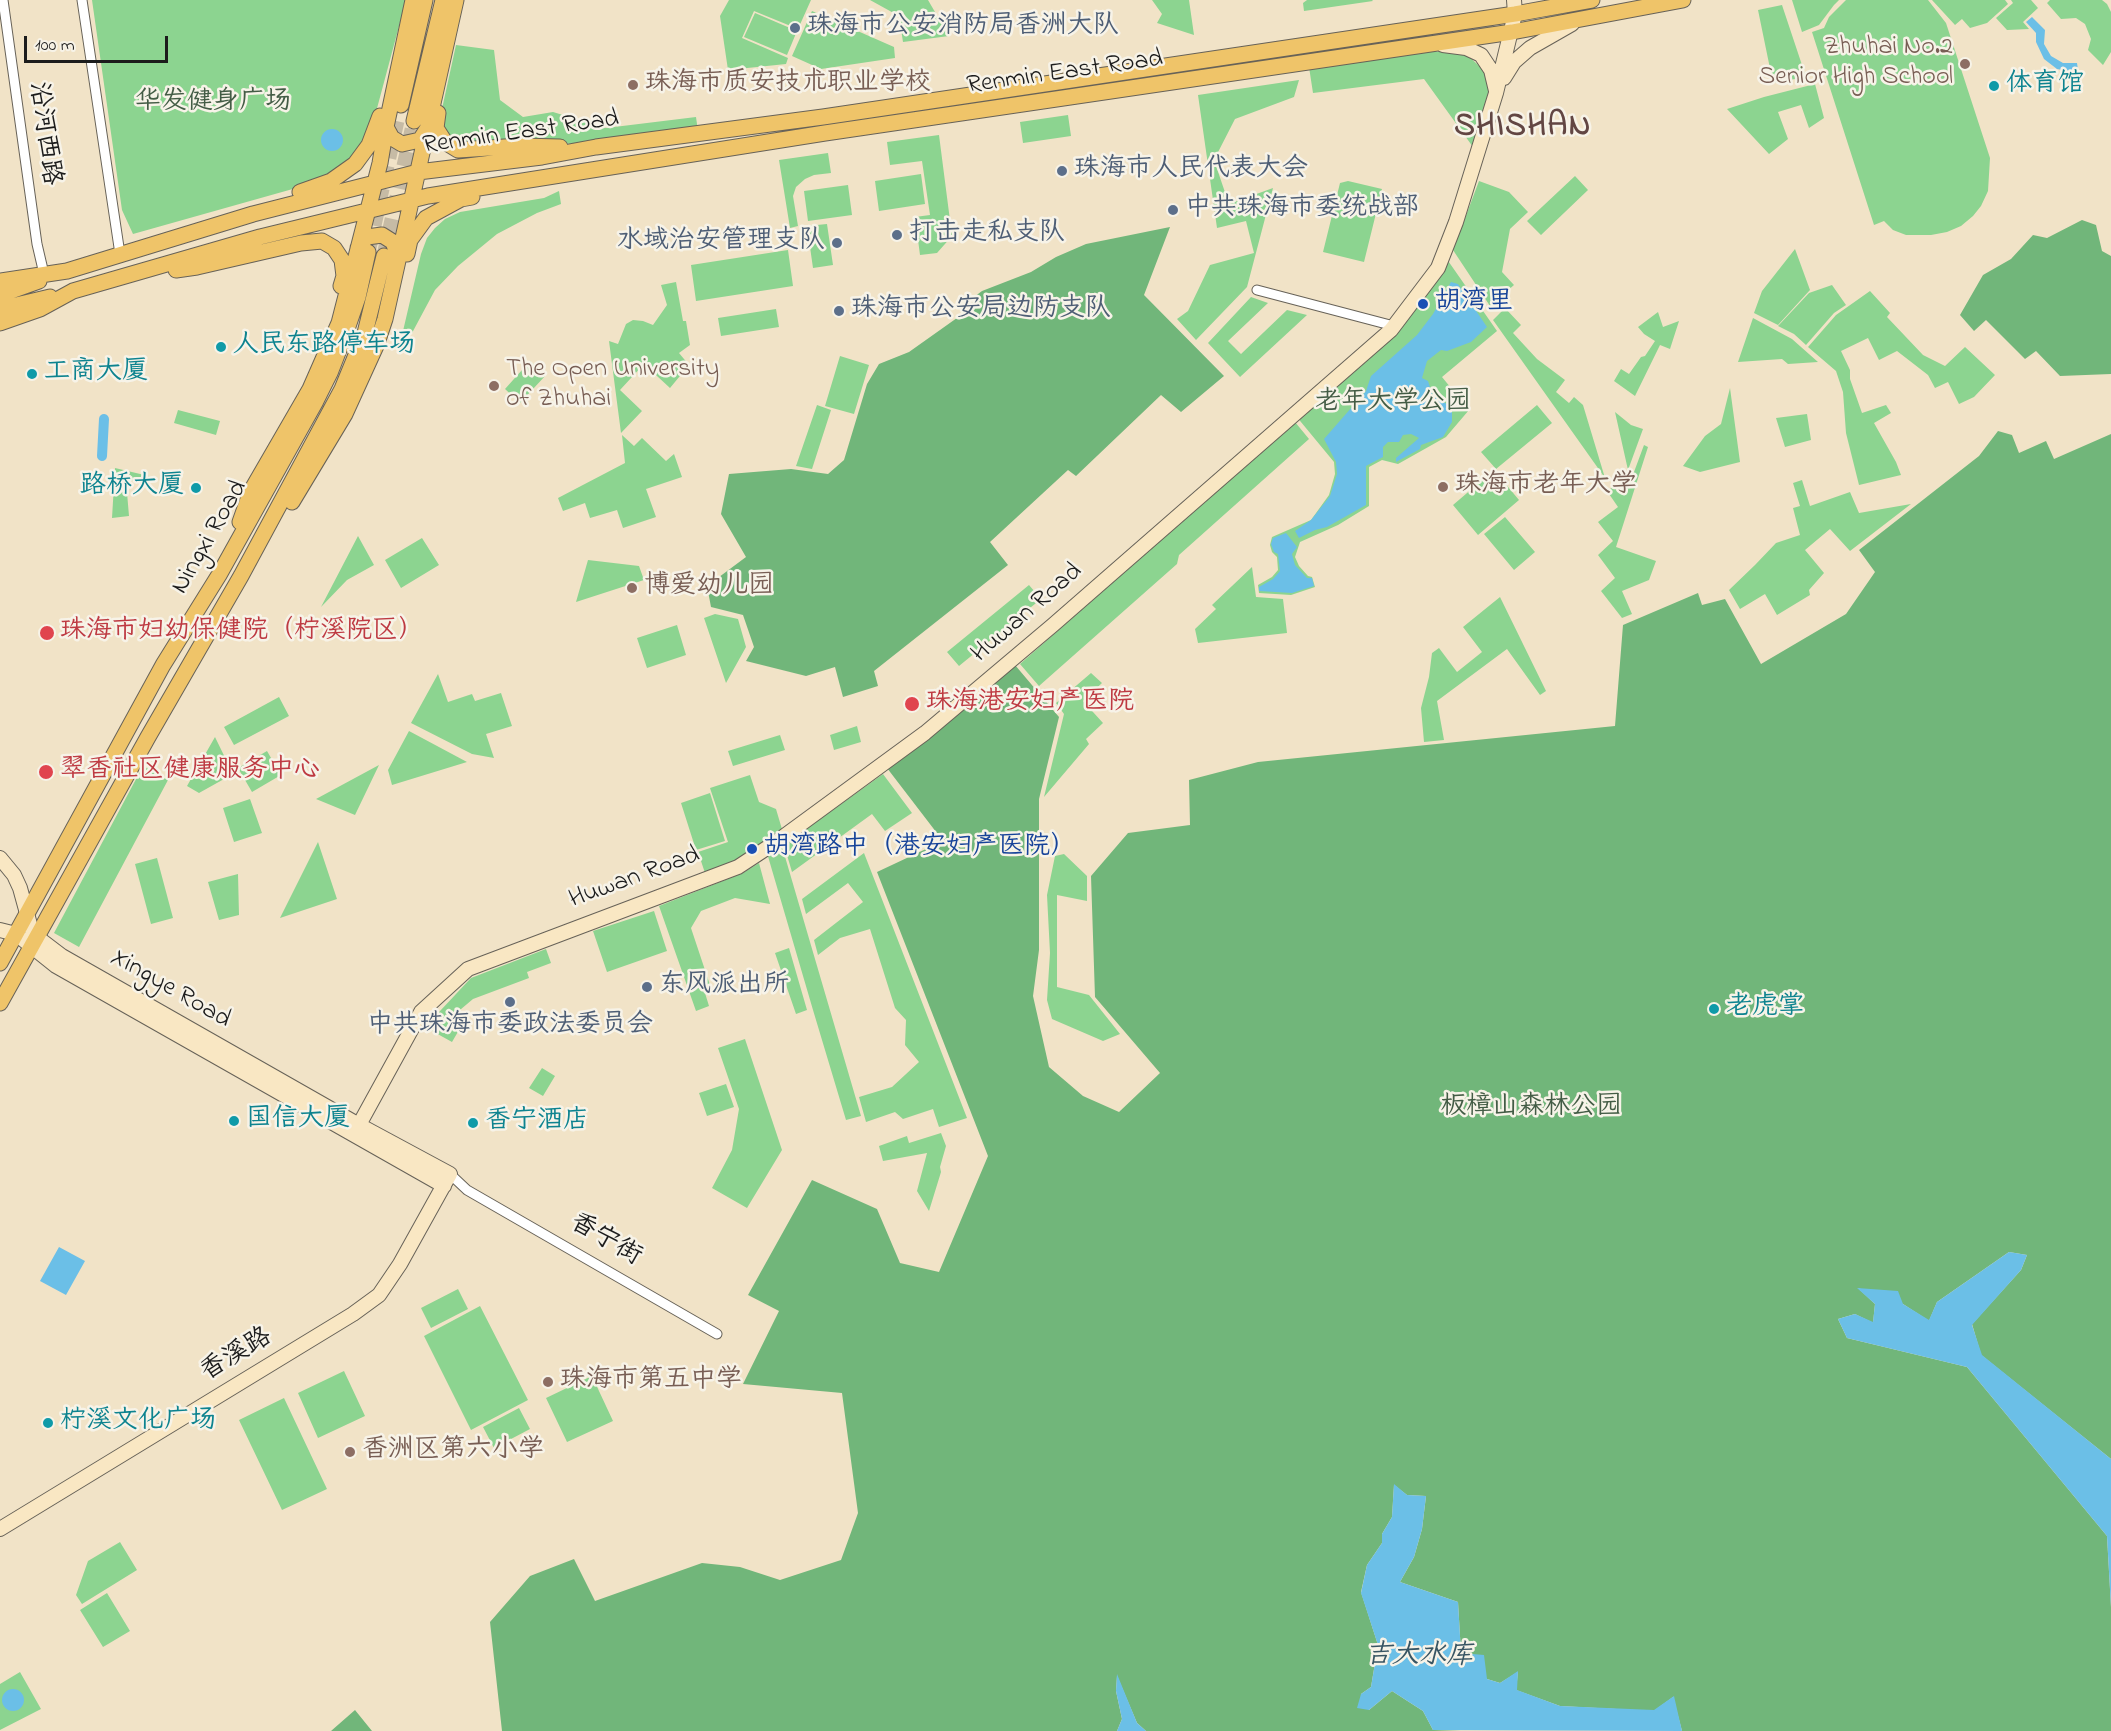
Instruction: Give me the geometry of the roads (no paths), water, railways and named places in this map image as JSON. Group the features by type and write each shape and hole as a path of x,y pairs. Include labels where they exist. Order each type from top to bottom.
{"main road":[{"path":"124,253 163,233 314,188 331,181 355,164 369,145 378,124 398,36 412,0"},
{"path":"363,250 368,210 380,163 412,0"},
{"path":"398,116 425,0"},
{"path":"386,127 392,138 399,143 406,144 420,140 443,0"},
{"path":"391,256 418,172 421,124 458,0"},
{"path":"458,0 459,15 436,128 445,142 458,150 520,146 596,147"},
{"name":"Renmin East Road","path":"0,281 67,271 253,214 418,172 542,157 596,147 823,117 1515,7 1590,0"},
{"path":"241,576 269,539 345,414 399,289 410,240 426,218 461,199 512,190 543,177 1512,32 1683,0"},
{"path":"542,157 543,177"},
{"name":"Renmin East Road","path":"0,323 40,309 73,291 260,237 410,200 543,177"},
{"path":"253,214 260,237"},
{"path":"219,575 251,491 310,389 339,323 367,237 382,235 393,242 385,319"},
{"path":"128,276 197,267 301,243 322,241 334,248 342,260 344,276 310,389"},
{"name":"Ningxi Road","path":"0,963 163,665 219,575 330,373 358,297 363,250"},
{"name":"Ningxi Road","path":"0,1003 241,576 342,389 365,333 391,256"},
{"path":"0,295 67,271"},
{"path":"0,309 73,291"},
{"path":"81,817 98,827"}],"street":[{"name":"沿河西路","path":"3,0 37,244 44,274"},
{"path":"82,0 124,253"},
{"path":"1582,0 1590,0"},
{"path":"1496,93 1512,32 1515,7"},
{"path":"1496,93 1506,74 1521,55 1551,34 1583,18"},
{"path":"1418,45 1466,48 1481,55 1491,70 1496,93"},
{"name":"Huwan Road","path":"356,1129 421,1012 468,969 738,867 780,840 925,733 1058,621 1394,326 1438,268 1456,222 1496,93"},
{"path":"1257,290 1394,326"},
{"path":"20,888 34,885 58,857"},
{"name":"Xingye Road","path":"0,858 14,875 20,888 34,942"},
{"name":"Xingye Road","path":"0,930 34,942 56,966 356,1129"},
{"name":"香宁街","path":"356,1129 717,1334"},
{"name":"香溪路","path":"0,1529 352,1314 379,1295 400,1264 447,1180"}],"water":[{"path":"2032,17 2045,30 2044,44 2051,56 2063,63 2077,63 2078,70 2057,69 2044,59 2036,42 2036,33 2026,22"},
{"path":"328,129 336,129 343,136 343,144 336,151 328,151 321,144 321,136"},
{"path":"1451,282 1458,284 1487,327 1471,342 1447,351 1441,350 1427,361 1422,378 1428,381 1433,396 1452,407 1452,422 1443,437 1421,445 1420,449 1396,462 1396,458 1419,438 1411,434 1403,435 1399,442 1388,442 1383,447 1383,457 1366,466 1366,505 1327,527 1299,538 1295,531 1311,520 1330,496 1337,474 1336,462 1324,439 1366,391 1371,376 1417,335 1433,314"},
{"path":"1286,533 1297,547 1292,554 1295,565 1307,578 1312,578 1314,586 1292,593 1259,591 1259,587 1273,579 1280,571 1278,554 1274,552 1271,544 1273,538"},
{"path":"59,1247 85,1261 66,1295 40,1281"},
{"path":"2009,1252 2027,1255 2021,1270 1972,1325 1982,1355 2111,1459 2111,1607 2107,1536 1967,1367 1847,1338 1838,1319 1855,1314 1873,1322 1875,1304 1857,1288 1898,1291 1903,1304 1929,1320 1937,1302"},
{"name":"吉大水库","path":"1394,1484 1407,1495 1426,1496 1422,1529 1414,1557 1400,1582 1458,1602 1461,1653 1484,1655 1487,1679 1500,1683 1518,1671 1517,1690 1560,1706 1654,1710 1674,1696 1682,1731 1433,1730 1423,1711 1392,1691 1369,1710 1357,1708 1361,1694 1371,1687 1378,1645 1361,1593 1367,1565 1382,1543 1382,1534 1392,1517"},
{"path":"1117,1674 1137,1723 1146,1731 1117,1731 1122,1719 1116,1691"},
{"path":"13,1689 21,1692 24,1700 21,1708 13,1711 5,1708 2,1700 5,1692"}],"waterway":[{"path":"102,456 104,419"}],"tunnel":[{"path":"369,248 398,116"},
{"path":"384,256 414,121"}],"place":[{"name":"珠海市公安消防局香洲大队","path":"795,28"},
{"name":"Zhuhai No.2 Senior High School","path":"1965,64"},
{"name":"珠海市质安技术职业学校","path":"633,85"},
{"name":"体育馆","path":"1994,86"},
{"name":"珠海市人民代表大会","path":"1062,171"},
{"name":"中共珠海市委统战部","path":"1173,210"},
{"name":"打击走私支队","path":"897,235"},
{"name":"水域治安管理支队","path":"837,243"},
{"name":"胡湾里","path":"1423,304"},
{"name":"珠海市公安局边防支队","path":"839,311"},
{"name":"人民东路停车场","path":"221,347"},
{"name":"工商大厦","path":"32,374"},
{"name":"The Open University of Zhuhai","path":"494,386"},
{"name":"珠海市老年大学","path":"1443,487"},
{"name":"路桥大厦","path":"196,488"},
{"name":"博爱幼儿园","path":"632,588"},
{"name":"珠海市妇幼保健院（柠溪院区）","path":"47,633"},
{"name":"珠海港安妇产医院","path":"912,704"},
{"name":"翠香社区健康服务中心","path":"46,772"},
{"name":"胡湾路中（港安妇产医院）","path":"752,849"},
{"name":"东风派出所","path":"647,987"},
{"name":"中共珠海市委政法委员会","path":"510,1002"},
{"name":"老虎掌","path":"1714,1009"},
{"name":"国信大厦","path":"234,1121"},
{"name":"香宁酒店","path":"473,1123"},
{"name":"珠海市第五中学","path":"548,1382"},
{"name":"柠溪文化广场","path":"48,1423"},
{"name":"香洲区第六小学","path":"350,1452"}],"district":[{"name":"SHISHAN","path":"1523,129"}],"park label":[{"name":"华发健身广场","path":"213,104"},
{"name":"老年大学公园","path":"1393,404"},
{"name":"板樟山森林公园","path":"1531,1109"}]}
